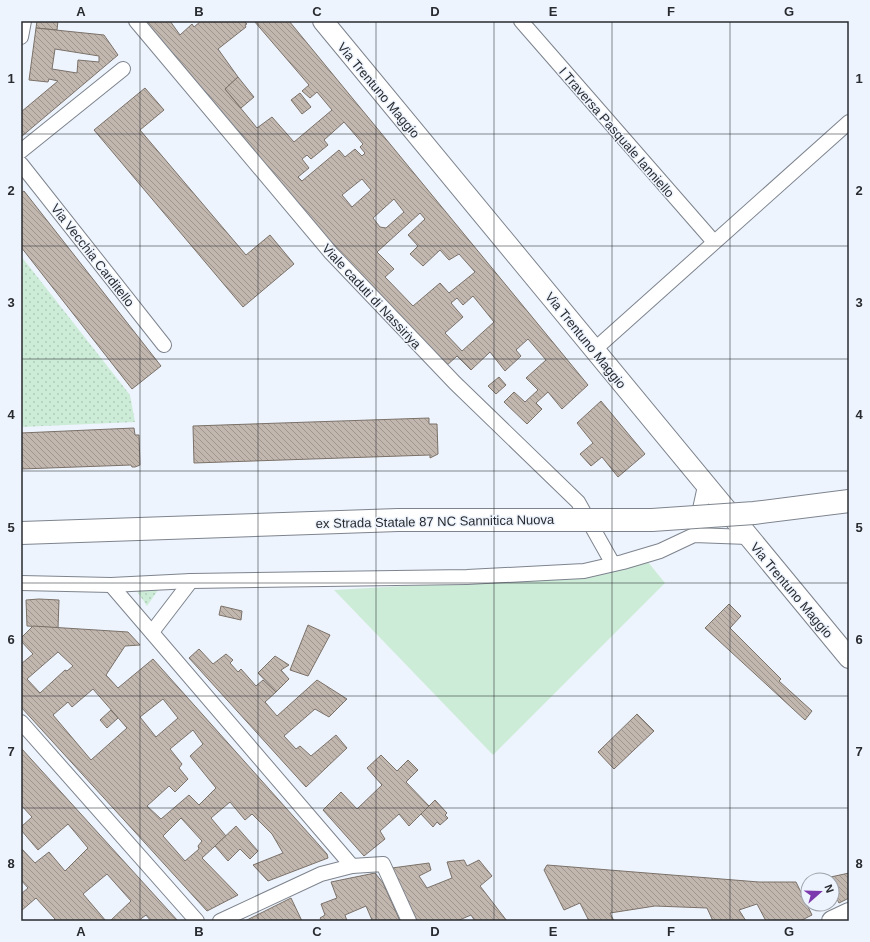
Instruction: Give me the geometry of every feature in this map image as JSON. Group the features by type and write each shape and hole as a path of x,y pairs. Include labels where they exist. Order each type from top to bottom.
{"highway":[{"name":"ex Strada Statale 87 NC Sannitica Nuova","path":"21,533 398,520 652,520 754,513 849,501"}],"street":[{"path":"21,36 24,21"},
{"name":"Viale caduti di Nassiriya","path":"136,21 331,253 455,383 578,502 613,564"},
{"name":"Via Trentuno Maggio","path":"323,21 849,658"},
{"name":"I Traversa Pasquale Ianniello","path":"521,21 714,242"},
{"path":"21,151 123,69"},
{"path":"594,350 849,122"},
{"name":"Via Vecchia Carditello","path":"21,164 164,345"},
{"path":"694,535 706,486"},
{"path":"21,582 111,585 191,581 467,577 584,571 660,551 694,535 748,537"},
{"path":"152,632 191,581"},
{"path":"111,585 352,866"},
{"path":"21,722 197,921"},
{"path":"220,921 321,874 352,866 383,864 409,921"},
{"path":"832,921 849,913"}],"green space":[{"path":"21,256 130,395 135,422 21,427"},
{"path":"648,562 665,583 493,755 334,590 590,575"},
{"path":"163,583 147,606 132,584"}],"building":[{"path":"37,21 58,21 57,30 36,28"},
{"path":"145,21 170,21 180,35 192,24 194,27 201,21 244,21 247,24 245,25 246,27 218,49 238,77 225,89 257,128 272,117 294,142 332,110 317,92 310,98 302,91 309,85 254,21 289,21 588,385 562,409 548,392 536,403 542,409 527,424 504,402 514,392 525,402 538,390 526,378 546,360 528,339 516,350 521,356 505,371 490,352 471,370 457,356 445,367 312,223","holes":["344,122 363,144 360,147 365,153 362,156 355,149 345,157 339,150 302,181 298,177 309,168 302,159 307,155 311,159 328,145 324,140","362,179 371,190 352,207 342,195","394,199 404,212 386,228 380,227 373,218","420,213 425,219 408,235 418,246 410,254 423,266 440,250 449,260 459,254 475,272 449,293 440,283 413,306 385,277 394,269 377,252","473,296 494,322 462,351 445,333 463,317 451,303 457,298 463,305"]},
{"path":"36,28 104,35 118,55 21,137 21,112 58,81 49,79 48,82 29,80","holes":["55,49 99,56 99,62 78,60 77,73 52,69"]},
{"path":"238,77 254,97 241,108 225,89"},
{"path":"145,88 164,110 140,130 246,255 270,235 294,264 243,307 94,130"},
{"path":"300,93 311,107 302,114 291,100"},
{"path":"24,191 161,366 132,389 21,247 21,193"},
{"path":"499,377 506,385 496,394 488,386"},
{"path":"601,401 645,454 618,477 602,457 591,466 580,454 593,443 577,423"},
{"path":"429,418 429,424 437,424 438,454 430,458 430,455 194,463 193,426"},
{"path":"134,428 135,435 139,435 140,465 135,467 132,467 131,465 21,469 21,433"},
{"path":"26,600 59,600 58,628 27,626"},
{"path":"729,604 741,616 730,628 781,679 779,681 812,711 805,720 705,628"},
{"path":"221,606 242,611 241,620 219,615"},
{"path":"308,625 330,635 308,676 290,670"},
{"path":"33,626 128,632 140,645 125,646 106,675 118,688 153,659 327,854 328,858 268,881 253,865 283,853 272,834 252,814 245,820 230,802 211,818 226,836 202,858 238,895 207,911 21,707 21,664 33,654 21,641 21,638","holes":["58,652 73,666 67,671 65,670 40,693 27,679","93,689 127,728 91,760 53,715 68,702 72,707","163,699 178,718 156,737 140,717","193,730 203,744 190,756 216,788 199,805 189,795 161,819 147,806 169,786 175,792 188,779 179,768 182,764 170,749","181,818 202,841 198,846 199,849 185,861 163,836"]},
{"path":"199,649 213,664 226,654 233,660 230,663 238,672 241,669 256,686 263,680 276,692 265,702 277,716 317,680 347,699 329,717 315,709 284,736 296,749 300,746 311,756 336,735 347,748 306,787 189,658"},
{"path":"275,656 289,665 281,670 289,679 276,692 258,673"},
{"path":"111,710 118,718 107,728 100,720"},
{"path":"637,714 654,731 614,769 598,752"},
{"path":"21,748 178,921 151,921 146,915 138,921 110,921 131,901 107,874 83,894 106,921 53,921 55,919 36,898 21,911 21,894 28,888 21,880 21,848 35,863 49,852 65,871 88,848 68,824 38,850 21,830 21,827 32,817 21,805"},
{"path":"381,755 397,771 408,760 418,770 406,782 429,806 409,826 399,814 380,831 385,839 364,856 323,810 341,792 357,809 382,785 367,768"},
{"path":"435,800 447,813 445,815 448,818 440,825 437,822 433,827 421,814"},
{"path":"236,826 258,851 250,859 240,849 228,861 215,846"},
{"path":"464,860 467,866 479,860 492,876 480,886 507,921 475,921 471,915 457,921 417,921 392,868 429,863 431,870 419,876 427,888 452,878 447,862"},
{"path":"547,865 759,882 796,882 800,890 800,912 811,912 812,915 800,921 766,921 757,904 739,910 746,921 713,921 707,908 655,906 610,913 614,921 589,921 580,903 564,910 544,870"},
{"path":"375,873 383,883 400,921 371,921 372,920 366,906 345,915 347,921 322,921 320,918 325,915 321,904 337,898 331,882"},
{"path":"849,873 849,898 840,902 840,875"},
{"path":"291,898 302,921 245,921"}]}
